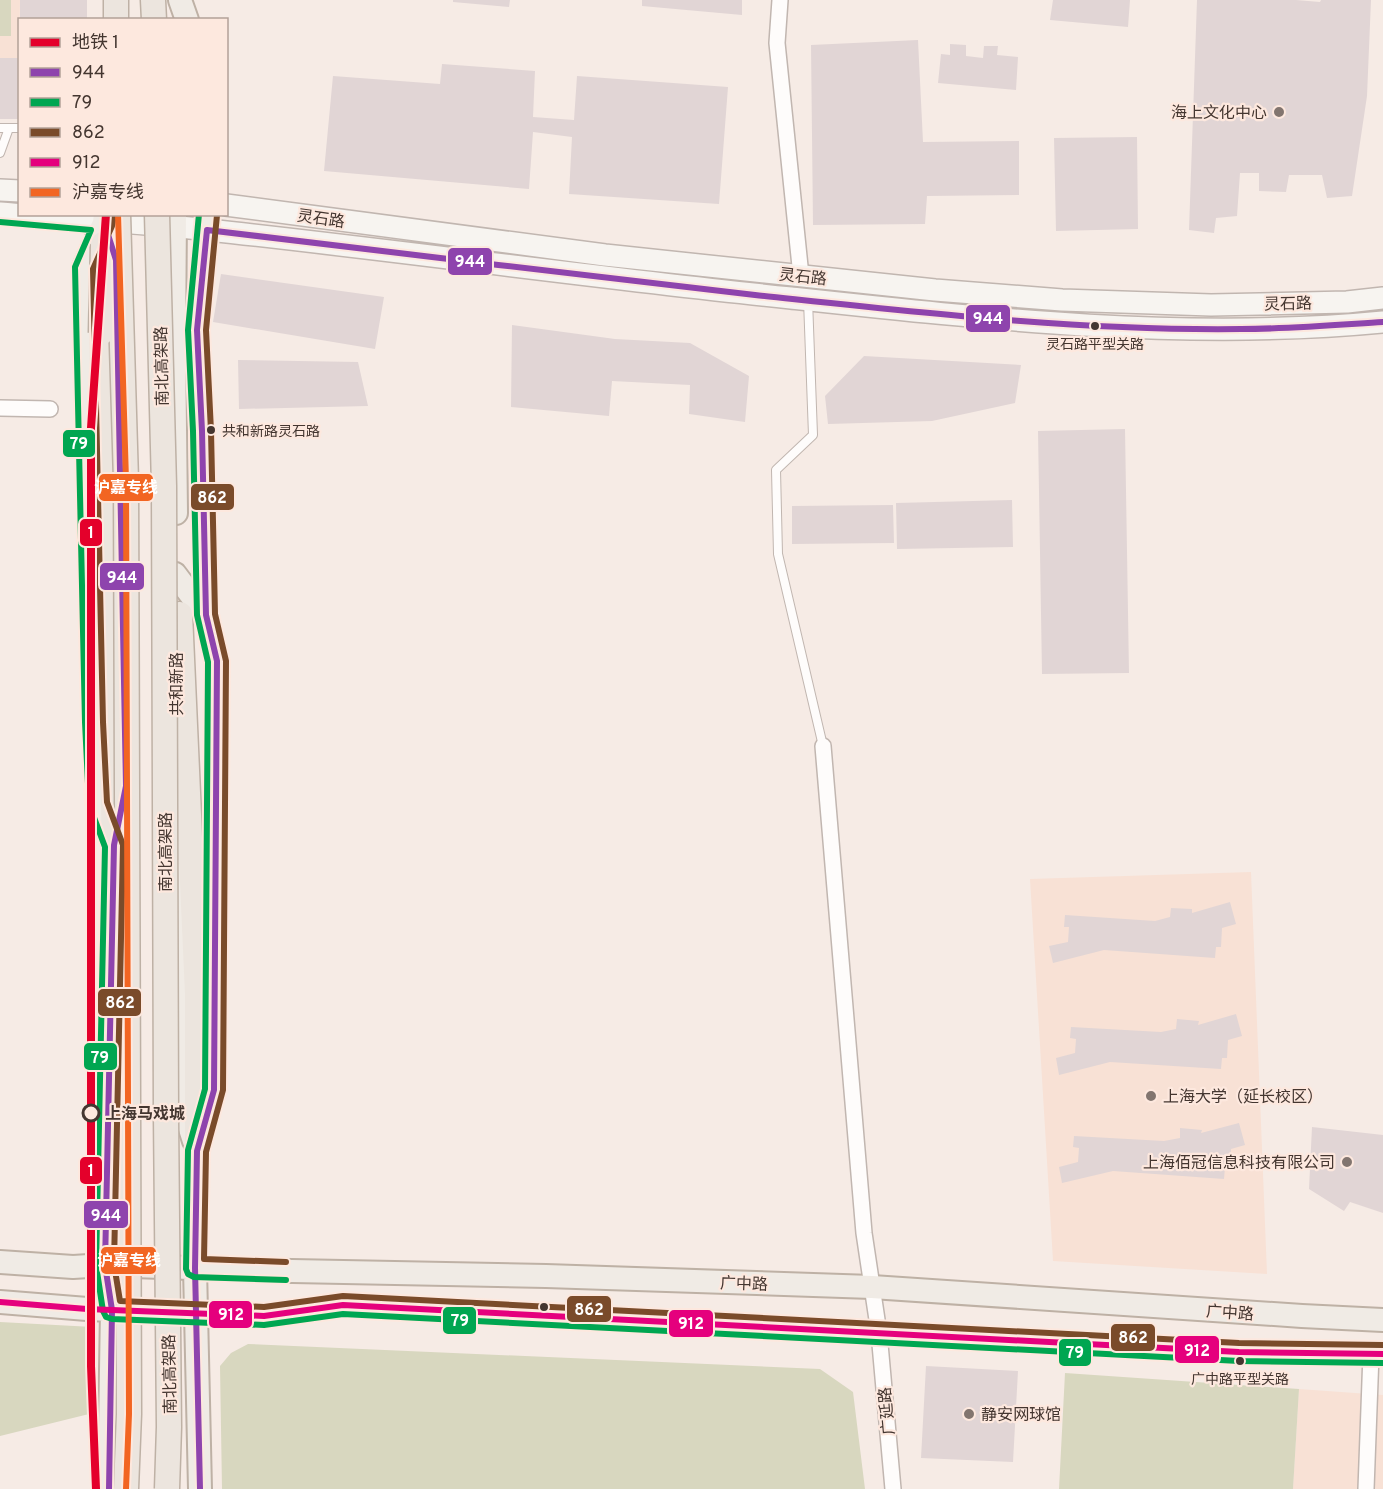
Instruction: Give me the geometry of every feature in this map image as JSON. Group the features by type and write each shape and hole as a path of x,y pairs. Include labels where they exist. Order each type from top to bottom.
{"highway":[{"path":"116,0 117,18"},
{"path":"153,0 154,18"},
{"path":"108,216 101,333 114,845"},
{"path":"108,216 126,504 129,1414 126,1489"},
{"name":"南北高架路","path":"167,1489 169,1415 164,486 169,219"},
{"path":"164,486 174,548 180,614 197,994 197,1152"}],"main road":[{"path":"175,18 179,0"},
{"path":"179,0 186,18"},
{"path":"0,190 18,191"},
{"name":"灵石路","path":"228,205 605,255 935,290 1062,300 1211,305 1347,302 1383,298"},
{"name":"灵石路","path":"0,213 18,214"},
{"path":"108,216 84,267 84,330 98,804 114,845"},
{"path":"108,216 116,260 126,774 126,786 114,845 105,1265 112,1310 109,1489"},
{"name":"灵石路","path":"108,216 207,222 606,279 954,316 1086,326 1201,329 1343,326 1383,322"},
{"name":"共和新路","path":"169,219 176,457 176,791 184,1110 197,1152"},
{"name":"共和新路","path":"200,1489 195,1268 197,1152 214,1090 218,661 206,615 202,416 197,330 207,222"},
{"path":"176,457 202,416"},
{"path":"175,574 206,615"},
{"name":"广中路","path":"0,1262 73,1267 105,1265 558,1276 872,1287 1383,1320"},
{"path":"0,1302 112,1310 264,1316 343,1305 1239,1352 1377,1354"}],"street":[{"path":"780,0 777,43 801,276"},
{"path":"0,408 50,409"},
{"name":"广延路","path":"823,746 864,1233 879,1333 893,1489"},
{"path":"1366,1489 1377,1354"}],"lane":[{"path":"0,128 18,128"},
{"path":"0,153 9,128"},
{"path":"808,300 813,435 776,470 778,554 823,746"}],"shaded area":[{"path":"0,0 20,0 18,58 0,58"},
{"name":"上海大学（延长校区）","path":"1251,872 1267,1274 1053,1261 1030,879"},
{"path":"1299,1389 1383,1395 1383,1489 1293,1489"}],"green space":[{"path":"0,0 11,0 11,36 0,36"},
{"path":"0,1322 93,1327 89,1414 0,1436"},
{"path":"248,1344 820,1369 853,1392 865,1489 222,1489 220,1366 231,1353"},
{"path":"1065,1373 1299,1389 1293,1489 1059,1489"}],"building":[{"path":"20,0 87,0 87,18 20,18"},
{"path":"453,0 510,0 509,7 453,2"},
{"path":"642,0 742,0 742,15 642,6"},
{"path":"1053,0 1130,0 1128,27 1050,20"},
{"name":"海上文化中心","path":"1197,0 1320,2 1321,0 1371,0 1367,96 1352,196 1327,198 1322,175 1289,175 1286,192 1259,191 1259,173 1240,173 1237,216 1216,218 1214,233 1189,230"},
{"path":"918,40 923,142 1019,141 1019,195 927,196 925,224 813,225 811,45"},
{"path":"950,44 966,45 966,56 983,58 984,46 998,46 997,55 1018,57 1016,90 938,83 941,54 950,55"},
{"path":"0,58 18,58 18,119 0,119"},
{"path":"442,64 535,71 533,117 574,120 577,76 728,87 719,204 569,194 572,137 533,132 529,189 324,171 333,76 440,84"},
{"path":"1137,137 1138,229 1056,231 1054,138"},
{"path":"221,274 384,297 375,349 213,322"},
{"path":"512,325 615,339 690,343 749,376 745,422 689,414 690,385 612,381 609,416 511,407"},
{"path":"864,356 1021,365 1015,403 932,421 828,424 825,396"},
{"path":"238,360 358,362 368,406 239,409"},
{"path":"1125,429 1129,673 1042,674 1038,431"},
{"path":"1012,500 1013,547 897,549 896,503"},
{"path":"893,505 894,543 792,544 792,506"},
{"path":"1230,902 1236,924 1222,928 1221,947 1216,947 1215,958 1104,950 1053,963 1049,946 1068,942 1069,927 1064,927 1065,915 1155,921 1170,917 1171,908 1192,909 1192,913"},
{"path":"1236,1014 1242,1036 1228,1040 1227,1058 1222,1058 1221,1069 1110,1062 1059,1075 1056,1058 1075,1053 1076,1039 1070,1038 1071,1027 1161,1032 1176,1029 1177,1019 1199,1021 1198,1025"},
{"path":"1239,1123 1245,1145 1231,1149 1230,1167 1225,1167 1224,1179 1113,1171 1062,1183 1059,1167 1078,1162 1079,1148 1073,1147 1074,1136 1164,1141 1180,1138 1180,1128 1202,1130 1201,1133"},
{"name":"上海佰冠信息科技有限公司","path":"1312,1127 1383,1135 1383,1213 1350,1202 1344,1211 1309,1189"},
{"name":"静安网球馆","path":"926,1366 1018,1371 1013,1462 921,1458"}],"metro line":[{"name":"1","path":"96,1489 91,1366 91,428 106,216"}],"transit line":[{"name":"944","path":"105,216 104,222 116,260 126,786 114,845 105,1265 112,1310 109,1489"},
{"name":"862","path":"114,216 112,226 93,269 103,722 107,802 123,845 114,1264 120,1301 264,1307 343,1296 1239,1343 1383,1345"},
{"name":"沪嘉专线","path":"118,216 126,480 129,1414 126,1489"},
{"name":"79","path":"199,216 188,330 193,431 197,615 208,662 205,1089 188,1150 186,1269 188,1274 194,1277 286,1280"},
{"name":"862","path":"217,216 206,330 215,614 226,661 223,1090 206,1152 204,1259 286,1262"},
{"name":"79","path":"0,222 91,230 75,267 85,722 89,804 105,847 96,1265 103,1311 106,1317 264,1325 343,1314 1239,1361 1383,1363"},
{"name":"944","path":"200,1489 195,1268 197,1151 214,1090 217,661 206,615 202,431 197,330 207,230 755,295 1058,324 1241,329 1383,322"},
{"name":"912","path":"0,1302 87,1309 264,1316 343,1305 1239,1352 1383,1354"}],"place":[{"name":"海上文化中心","path":"1279,112"},
{"name":"灵石路平型关路","path":"1095,326"},
{"name":"共和新路灵石路","path":"211,430"},
{"name":"上海大学（延长校区）","path":"1151,1096"},
{"name":"上海马戏城","path":"91,1113"},
{"name":"上海佰冠信息科技有限公司","path":"1347,1162"},
{"name":"广中路平型关路","path":"1240,1361"},
{"name":"静安网球馆","path":"969,1414"}]}
